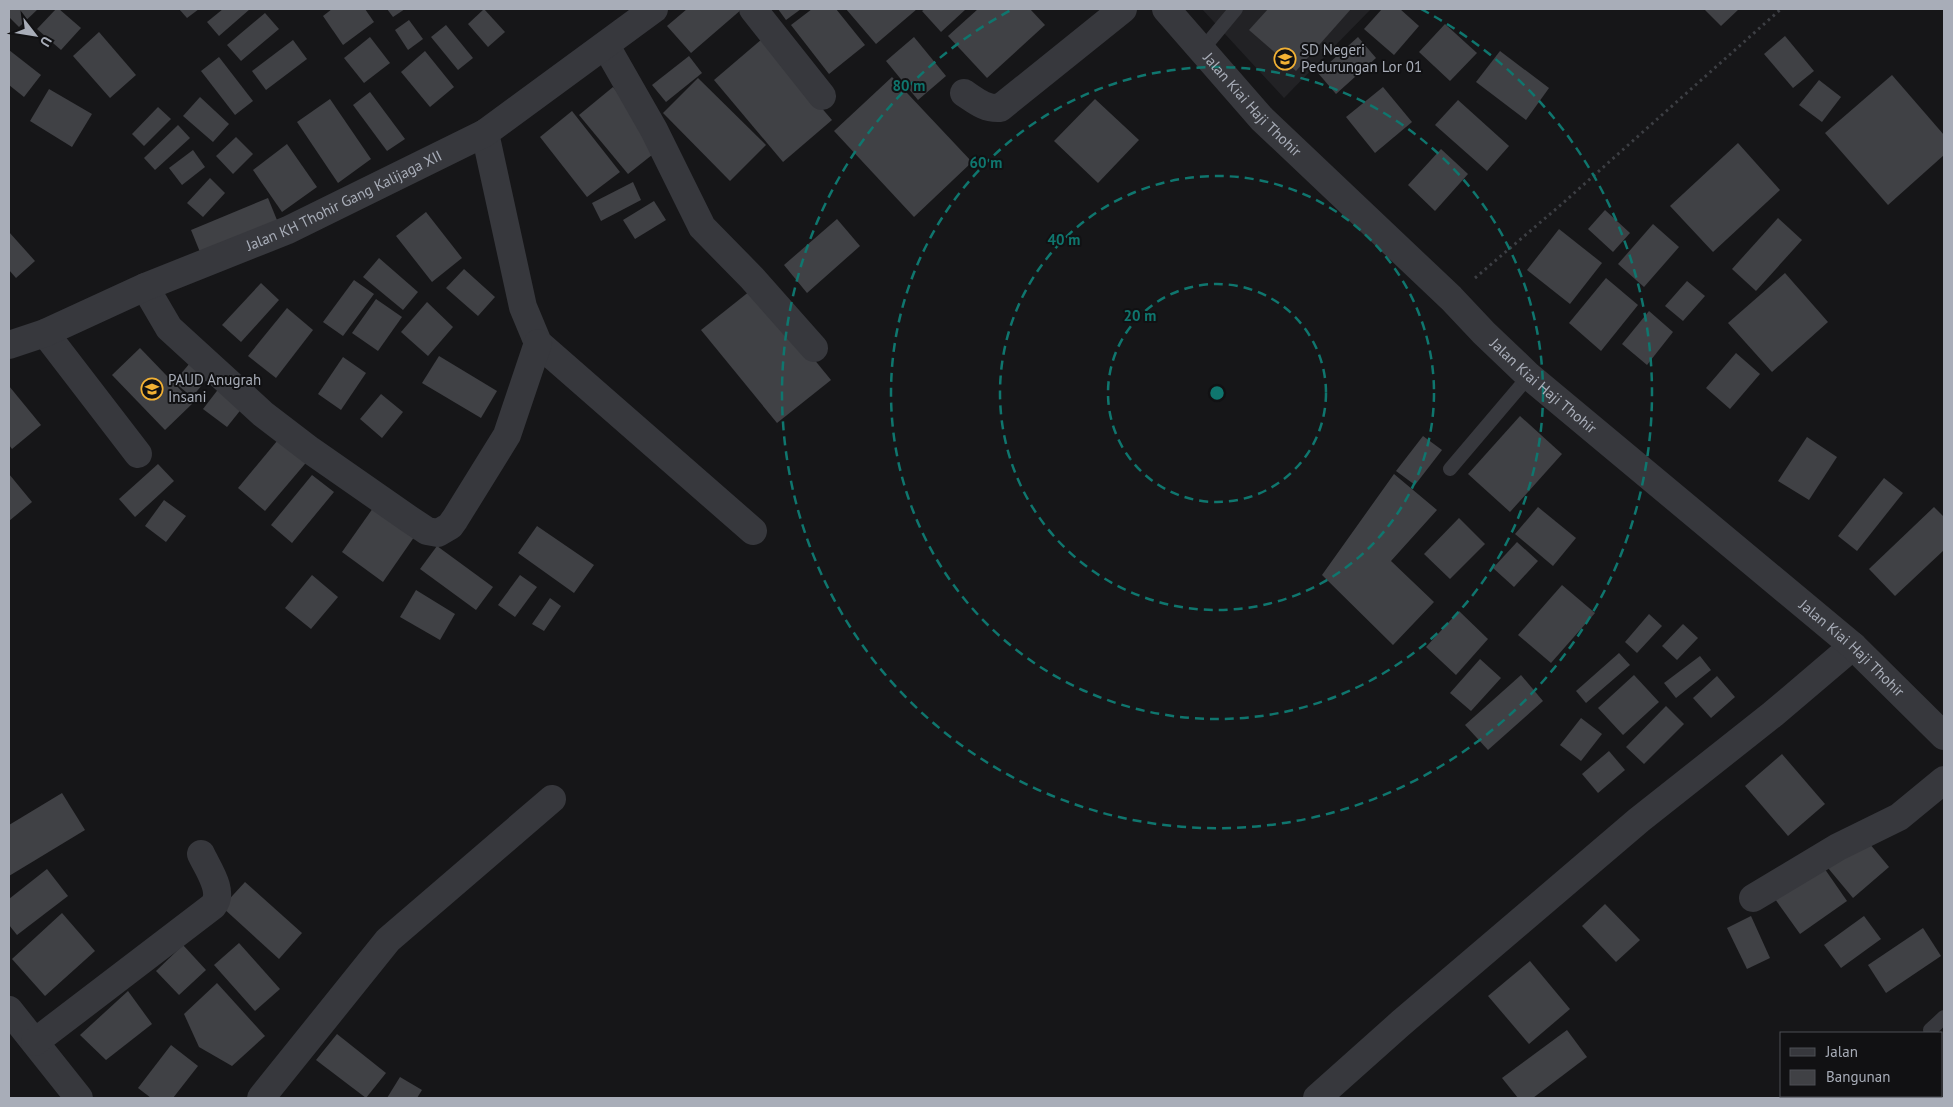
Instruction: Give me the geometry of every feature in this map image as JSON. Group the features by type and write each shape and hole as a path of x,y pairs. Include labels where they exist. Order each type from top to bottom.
{"street":[{"name":"Jalan KH Thohir Gang Kalijaga XII","path":"9,345 45,333 145,287 288,230 486,133 654,9"},
{"path":"753,9 822,96"},
{"path":"964,94 983,106 1000,108 1123,9"},
{"name":"Jalan Kiai Haji Thohir","path":"1166,9 1262,119 1452,298 1484,333 1529,376 1853,646 1944,736"},
{"path":"606,46 654,130 702,227 752,278 814,348"},
{"path":"486,133 523,307 538,343 753,531"},
{"path":"145,287 169,328 263,414 310,450 421,527 427,531 438,533 450,526 455,520 507,435 538,343"},
{"path":"45,333 138,454"},
{"path":"1317,1098 1408,1017 1631,826 1773,714 1853,646"},
{"path":"1753,898 1838,847 1899,817 1944,780"},
{"path":"261,1098 388,940 552,799"},
{"path":"34,1042 218,901 219,892 201,854"},
{"path":"9,1010 79,1098"}],"lane":[{"path":"1202,50 1236,9"},
{"path":"1450,469 1529,376"},
{"path":"1930,1030 1944,1017"}],"path":[{"path":"1452,298 1563,203 1781,9"}],"shaded area":[{"name":"SD Negeri Pedurungan Lor 01","path":"1202,9 1371,9 1284,98"}],"building":[{"path":"9,9 38,9 19,27 9,17"},
{"path":"56,9 59,9 81,28 61,50 37,29"},
{"path":"179,9 199,9 187,18"},
{"path":"223,9 250,9 219,36 207,22"},
{"path":"332,9 365,9 374,22 343,45 323,16"},
{"path":"387,9 405,9 393,17"},
{"path":"484,9 505,32 488,47 468,24"},
{"path":"687,9 742,9 691,53 667,26"},
{"path":"778,9 801,9 786,20"},
{"path":"812,9 836,9 865,45 829,74 791,25"},
{"path":"846,9 917,9 876,44"},
{"path":"925,9 966,9 941,32 922,11"},
{"path":"978,9 1030,9 1045,25 987,78 948,36"},
{"path":"1268,9 1351,9 1296,71 1249,30"},
{"path":"1382,9 1400,9 1419,26 1394,55 1364,29"},
{"path":"1704,9 1739,9 1721,26"},
{"path":"265,13 279,29 241,61 227,45"},
{"path":"409,20 423,39 408,50 395,30"},
{"path":"1445,24 1477,53 1450,81 1419,52"},
{"path":"446,25 473,58 458,70 431,37"},
{"path":"99,32 136,75 110,98 73,56"},
{"path":"1785,36 1814,71 1793,88 1764,54"},
{"path":"370,37 390,63 364,83 344,58"},
{"path":"914,37 946,76 918,100 886,61"},
{"path":"1358,37 1376,58 1336,94 1318,73"},
{"path":"762,39 832,120 783,162 714,80"},
{"path":"293,40 307,59 266,90 252,71"},
{"path":"9,50 41,75 24,97 9,85"},
{"path":"425,51 454,87 430,107 401,72"},
{"path":"1500,51 1549,88 1526,120 1476,82"},
{"path":"689,56 702,73 666,102 652,85"},
{"path":"219,57 253,101 235,115 201,71"},
{"path":"1892,75 1944,135 1944,155 1888,205 1825,133"},
{"path":"892,77 972,162 914,217 834,131"},
{"path":"698,78 766,145 730,181 663,113"},
{"path":"1819,80 1841,97 1822,122 1799,105"},
{"path":"613,87 662,147 628,174 579,115"},
{"path":"1383,87 1412,122 1375,153 1346,117"},
{"path":"49,89 92,114 72,147 30,121"},
{"path":"370,92 405,139 387,151 353,105"},
{"path":"200,97 229,124 213,142 183,116"},
{"path":"330,99 371,159 338,183 297,122"},
{"path":"1095,99 1139,140 1098,183 1054,141"},
{"path":"1458,100 1509,146 1487,171 1435,125"},
{"path":"158,107 171,119 144,146 132,134"},
{"path":"572,111 620,172 587,197 540,137"},
{"path":"178,125 190,138 155,170 144,158"},
{"path":"236,137 253,154 233,174 216,156"},
{"path":"1738,143 1780,190 1713,252 1670,206"},
{"path":"287,144 317,187 282,212 253,170"},
{"path":"1441,149 1468,174 1435,211 1408,185"},
{"path":"193,150 205,167 182,185 169,168"},
{"path":"210,178 225,193 203,217 187,203"},
{"path":"633,182 641,200 601,221 592,203"},
{"path":"268,198 279,225 202,257 191,230"},
{"path":"654,201 666,220 635,239 623,220"},
{"path":"1605,210 1630,233 1613,252 1588,229"},
{"path":"426,212 462,258 432,282 396,236"},
{"path":"1778,218 1802,240 1756,291 1732,269"},
{"path":"837,219 860,246 807,293 784,265"},
{"path":"1653,224 1679,247 1644,287 1618,264"},
{"path":"1559,229 1602,263 1570,304 1527,270"},
{"path":"9,232 35,261 16,278 9,270"},
{"path":"379,258 418,292 403,310 363,277"},
{"path":"464,269 495,297 478,316 446,288"},
{"path":"1785,273 1828,322 1772,372 1728,323"},
{"path":"1606,278 1638,305 1601,351 1569,323"},
{"path":"354,280 374,294 343,336 323,322"},
{"path":"1687,281 1705,296 1683,321 1665,306"},
{"path":"261,283 279,300 241,342 222,325"},
{"path":"755,287 831,380 777,423 701,330"},
{"path":"376,299 402,317 378,351 352,333"},
{"path":"427,302 453,327 428,356 401,332"},
{"path":"287,308 313,330 276,378 248,356"},
{"path":"1649,311 1673,332 1647,365 1622,344"},
{"name":"PAUD Anugrah Insani","path":"140,348 193,403 165,430 112,375"},
{"path":"1736,353 1760,374 1730,409 1706,388"},
{"path":"439,356 497,391 481,418 422,383"},
{"path":"195,357 213,372 192,397 174,382"},
{"path":"343,357 366,373 341,410 318,394"},
{"path":"223,383 247,402 227,427 203,409"},
{"path":"9,386 41,425 12,449 9,445"},
{"path":"381,394 403,412 382,438 360,419"},
{"path":"1520,416 1562,454 1510,512 1468,474"},
{"path":"282,435 310,458 265,511 238,488"},
{"path":"1423,436 1442,450 1415,485 1396,471"},
{"path":"1807,437 1837,457 1809,500 1778,481"},
{"path":"158,464 174,481 135,517 119,499"},
{"path":"9,474 32,502 9,521"},
{"path":"1394,474 1437,510 1391,561 1434,602 1393,645 1322,575"},
{"path":"312,475 334,492 292,543 271,525"},
{"path":"1884,478 1903,493 1857,551 1838,536"},
{"path":"164,500 186,516 166,542 145,526"},
{"path":"378,501 419,530 383,582 342,552"},
{"path":"1538,507 1576,538 1553,566 1515,534"},
{"path":"1934,507 1944,517 1944,550 1895,596 1869,569"},
{"path":"1459,518 1485,544 1450,579 1424,554"},
{"path":"537,526 594,565 574,593 518,553"},
{"path":"1517,542 1538,561 1514,587 1493,568"},
{"path":"437,546 493,587 476,610 420,569"},
{"path":"312,575 338,597 311,629 285,608"},
{"path":"520,575 537,587 515,617 498,605"},
{"path":"1562,585 1595,613 1551,663 1518,635"},
{"path":"416,590 455,614 440,640 400,617"},
{"path":"550,598 561,606 544,631 532,624"},
{"path":"1459,611 1488,639 1456,675 1426,647"},
{"path":"1649,614 1662,626 1637,653 1625,642"},
{"path":"1683,624 1698,638 1677,660 1662,646"},
{"path":"1619,653 1630,665 1586,703 1576,691"},
{"path":"1700,656 1711,670 1676,698 1664,683"},
{"path":"1480,659 1501,678 1471,711 1450,693"},
{"path":"1521,675 1543,701 1488,750 1465,725"},
{"path":"1634,675 1659,702 1623,735 1598,708"},
{"path":"1717,676 1735,697 1711,718 1693,698"},
{"path":"1666,706 1684,724 1644,764 1626,747"},
{"path":"1581,718 1602,734 1581,761 1560,745"},
{"path":"1609,751 1625,770 1598,793 1582,774"},
{"path":"1782,754 1825,804 1788,836 1745,786"},
{"path":"62,793 85,830 9,876 9,825"},
{"path":"1864,837 1889,867 1853,898 1828,868"},
{"path":"1822,865 1847,901 1800,934 1775,899"},
{"path":"47,869 68,896 17,935 9,925 9,899"},
{"path":"245,882 302,933 279,959 222,907"},
{"path":"1605,904 1640,940 1616,962 1582,926"},
{"path":"62,913 95,951 45,996 12,959"},
{"path":"1751,916 1770,958 1747,969 1727,928"},
{"path":"1864,916 1881,939 1841,968 1824,945"},
{"path":"1923,928 1941,956 1886,993 1868,965"},
{"path":"239,943 280,989 255,1011 214,965"},
{"path":"183,945 206,970 179,995 156,971"},
{"path":"1530,961 1570,1009 1529,1044 1488,996"},
{"path":"217,983 265,1036 232,1066 199,1047 184,1014"},
{"path":"128,991 152,1024 106,1060 80,1035"},
{"path":"1567,1030 1587,1057 1533,1098 1518,1098 1502,1078"},
{"path":"337,1034 386,1073 366,1098 316,1060"},
{"path":"171,1045 198,1066 173,1098 151,1098 138,1088"},
{"path":"400,1077 422,1090 417,1098 387,1098"}],"place":[{"name":"SD Negeri Pedurungan Lor 01","path":"1285,59"},
{"name":"PAUD Anugrah Insani","path":"152,389"}]}
